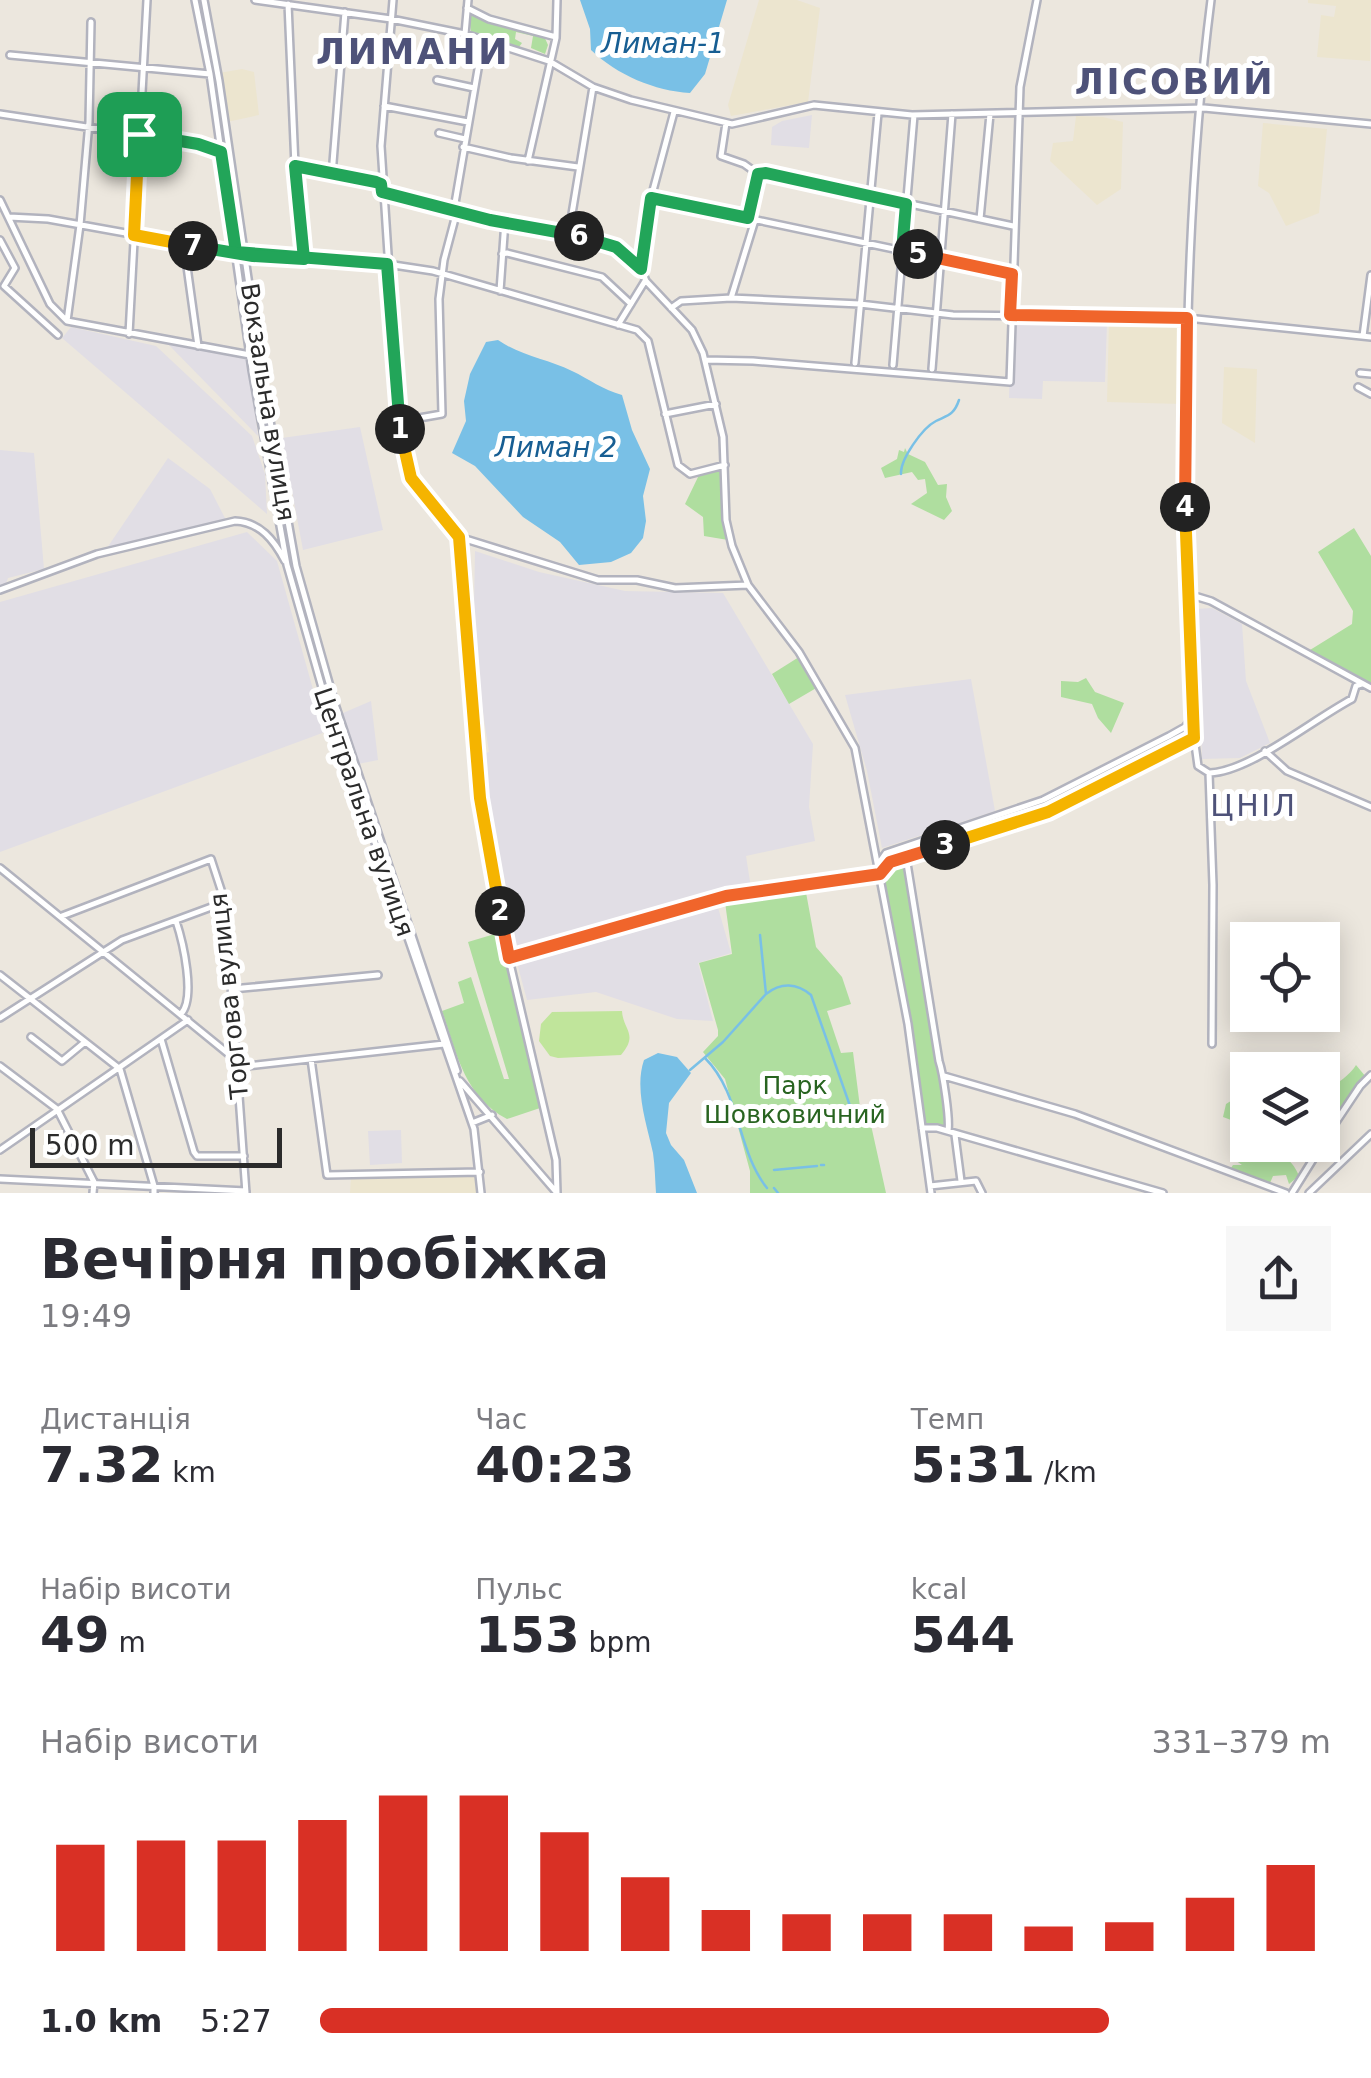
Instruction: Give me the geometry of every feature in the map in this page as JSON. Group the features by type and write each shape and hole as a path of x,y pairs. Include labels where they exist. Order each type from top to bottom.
{"street":[{"path":"130,334 147,0"},
{"name":"Вокзальна вулиця","path":"195,0 210,74 250,355 284,542"},
{"name":"Вокзальна вулиця","path":"204,0 296,566"},
{"path":"255,0 391,19 464,34 548,61 593,88 674,112 726,122 814,105 914,115 1198,108 1371,124"},
{"path":"393,0 382,188 399,424 411,478 459,537 598,580 638,580 675,588 748,585"},
{"path":"464,34 468,0"},
{"path":"528,161 556,37 557,0"},
{"path":"705,360 753,360 1010,382 1018,114 1037,0"},
{"path":"1210,0 1198,108 1187,318 1187,594 1198,766 1209,773 1239,766 1352,700 1356,686 1362,684"},
{"path":"285,3 304,259"},
{"path":"467,8 489,20 556,37"},
{"path":"332,175 344,12"},
{"path":"68,321 88,129 91,22"},
{"path":"399,424 440,416 443,410 438,299 483,40"},
{"path":"10,56 210,74"},
{"path":"436,80 474,88"},
{"path":"569,233 593,88"},
{"path":"384,106 468,122"},
{"path":"641,269 651,198 674,112"},
{"path":"855,363 878,112"},
{"path":"0,114 198,144 221,152"},
{"path":"932,368 952,114"},
{"path":"980,220 990,114"},
{"path":"893,365 914,115"},
{"path":"726,122 721,156 762,174 1014,226"},
{"path":"439,134 528,161 579,167"},
{"path":"295,166 456,210 569,233 616,247 641,269 646,280 692,330 705,360 716,404 726,466 726,520 732,546 748,585 799,652 850,735 861,768 908,1024 930,1189 976,1181 982,1193"},
{"path":"731,298 762,174"},
{"path":"651,198 1012,274"},
{"path":"0,200 50,304 68,321 250,355"},
{"path":"9,217 80,225 244,254 387,264 442,273 642,332 648,341 674,458 682,470 694,474 726,466"},
{"path":"500,290 505,222"},
{"path":"0,240 15,268 4,286 58,335"},
{"path":"184,244 198,346"},
{"path":"502,254 602,277 630,304"},
{"path":"672,308 681,301 731,298 860,304 936,313 1187,318 1367,337 1371,275"},
{"path":"618,325 646,280"},
{"path":"1360,372 1371,374"},
{"path":"1358,388 1371,394"},
{"path":"664,414 716,404"},
{"path":"0,590 97,554 235,521 247,522 268,535 288,565 296,566"},
{"path":"459,537 480,798 557,1193"},
{"name":"Центральна вулиця","path":"284,542 325,698 472,1123 481,1193"},
{"name":"Центральна вулиця","path":"296,566 335,704 446,1043"},
{"path":"1187,594 1210,601 1371,688"},
{"path":"878,866 886,853 1043,800 1169,736 1192,718"},
{"path":"509,958 726,896 880,874 890,862 1048,812 1194,738"},
{"path":"1265,752 1281,768 1371,808"},
{"path":"1209,773 1212,1044"},
{"path":"906,857 961,1181"},
{"name":"Торгова вулиця","path":"62,916 211,859 225,902 246,1192"},
{"path":"0,868 237,1063 311,1059 446,1043"},
{"path":"0,1018 122,940 225,902"},
{"path":"176,920 189,1000 180,1014"},
{"path":"0,975 120,1069 154,1189"},
{"path":"231,989 378,975"},
{"path":"0,1150 188,1020"},
{"path":"32,1037 62,1061 85,1042"},
{"path":"161,1040 194,1152 197,1156 244,1156"},
{"path":"311,1059 327,1175 480,1172"},
{"path":"0,1066 57,1109 94,1182 93,1193"},
{"path":"944,1076 1076,1114 1289,1193 1310,1162"},
{"path":"1340,1118 1370,1076"},
{"path":"458,1078 540,1174 552,1177"},
{"path":"472,1123 492,1115"},
{"path":"922,1128 951,1132 1164,1193"},
{"path":"1309,1193 1371,1134"},
{"path":"552,1177 557,1193"},
{"path":"0,1178 246,1192"}],"shaded area":[{"path":"759,0 797,0 820,8 808,102 731,116 728,105"},
{"path":"1308,0 1371,0 1370,61 1317,57 1321,15 1334,17 1336,6"},
{"path":"242,69 254,72 259,115 227,122 219,73"},
{"path":"812,115 809,148 771,145 772,127"},
{"path":"1076,116 1123,122 1121,189 1097,205 1050,161 1053,143 1073,141"},
{"path":"1263,123 1327,129 1319,213 1286,226 1269,193 1258,186"},
{"path":"1109,320 1184,321 1182,404 1107,402"},
{"path":"1011,321 1107,322 1105,382 1043,381 1042,399 1009,398"},
{"path":"71,327 156,346 252,436 265,474 267,514 62,338"},
{"path":"165,341 247,354 258,436"},
{"path":"1224,367 1257,369 1255,443 1222,423"},
{"path":"360,427 383,530 303,550 282,438"},
{"path":"0,450 34,453 44,569 8,578 0,588"},
{"path":"168,458 210,489 226,520 107,548"},
{"path":"247,532 277,561 325,732 0,852 0,602"},
{"path":"475,551 539,572 625,591 723,593 813,744 809,807 815,841 746,856 751,888 721,893 513,954 493,842 483,754 489,752 474,608"},
{"path":"1212,608 1242,624 1246,681 1270,743 1240,758 1202,759 1196,609"},
{"path":"971,679 995,811 882,848 867,771 845,695"},
{"path":"371,701 378,760 358,764 343,713"},
{"path":"717,904 731,953 698,963 713,1021 677,1019 596,992 527,1000 517,963"},
{"path":"401,1130 402,1163 370,1165 368,1131"},
{"path":"478,1175 479,1193 350,1193 351,1177"}],"green space":[{"path":"468,12 489,22 544,36 548,45 545,54 531,48 533,36 516,32 515,39 522,43 519,47 471,32"},
{"path":"905,448 908,454 925,462 938,485 947,484 946,497 952,511 944,520 911,504 927,493 925,479 918,480 912,472 885,478 881,468 897,459 899,450 904,452"},
{"path":"722,470 721,500 728,540 704,536 703,517 685,504 699,475"},
{"path":"1354,528 1371,556 1371,683 1310,650 1352,624 1353,611 1318,552"},
{"path":"799,657 818,687 789,704 772,674"},
{"path":"1086,678 1095,692 1124,703 1111,733 1092,704 1061,697 1061,681 1078,682"},
{"path":"1185,730 1191,736 1048,811 887,861 884,858 1044,801"},
{"path":"904,860 942,1078 946,1131 924,1125 923,1121 909,1016 883,876 888,867"},
{"name":"Парк Шовковичний","path":"805,887 816,947 842,977 851,1004 827,1011 841,1053 853,1052 861,1115 869,1116 886,1193 750,1193 750,1171 725,1079 703,1052 718,1036 718,1030 699,963 732,954 725,902"},
{"path":"498,933 543,1107 507,1119 492,1110 471,1086 442,1011 464,1003 458,982 471,977 504,1079 509,1079 468,942"},
{"path":"622,1011 629,1042 621,1055 558,1058 550,1056 539,1041 541,1024 552,1012"},
{"path":"1356,1065 1366,1077 1340,1112 1340,1081"},
{"path":"1230,1102 1230,1120 1223,1117"},
{"path":"1238,1162 1290,1162 1299,1176 1289,1184 1286,1175 1273,1176 1270,1183 1231,1168 1242,1165"}],"water":[{"name":"Лиман-1","path":"580,0 727,0 705,74 690,93 637,80 601,59 591,50 590,29"},
{"name":"Лиман 2","path":"498,340 622,395 632,430 650,469 643,496 643,538 631,553 611,562 579,565 560,542 523,517 475,466 452,453 466,421 464,401 470,374 486,342"},
{"path":"658,1053 677,1057 691,1073 669,1103 666,1133 684,1160 697,1193 656,1193 640,1083 644,1060"}],"waterway":[{"path":"901,474 919,437 930,425 953,412 959,400"},
{"path":"690,1070 723,1042 766,994 760,935"},
{"path":"766,994 789,986 811,995 856,1123"},
{"path":"705,1058 726,1088 750,1157 767,1188"},
{"path":"774,1170 817,1166"},
{"path":"774,1188 778,1193"}],"district":[{"name":"ЛИМАНИ","path":"413,52"},
{"name":"ЛІСОВИЙ","path":"1175,82"},
{"name":"ЦНІЛ","path":"1254,805"}],"route":[{"path":"139,134 134,235 217,250 253,256 304,259 295,166 376,182 381,184 382,192 490,220 609,244 625,252 641,269 651,198 748,218 758,174 766,173 906,204 902,251 1012,274 1010,315 1187,318 1185,515 1194,738 1048,812 891,862 880,874 726,896 509,958 480,798 463,557 459,537 411,478 406,464 392,360 387,264 253,256 236,252 221,152 139,134"}]}
